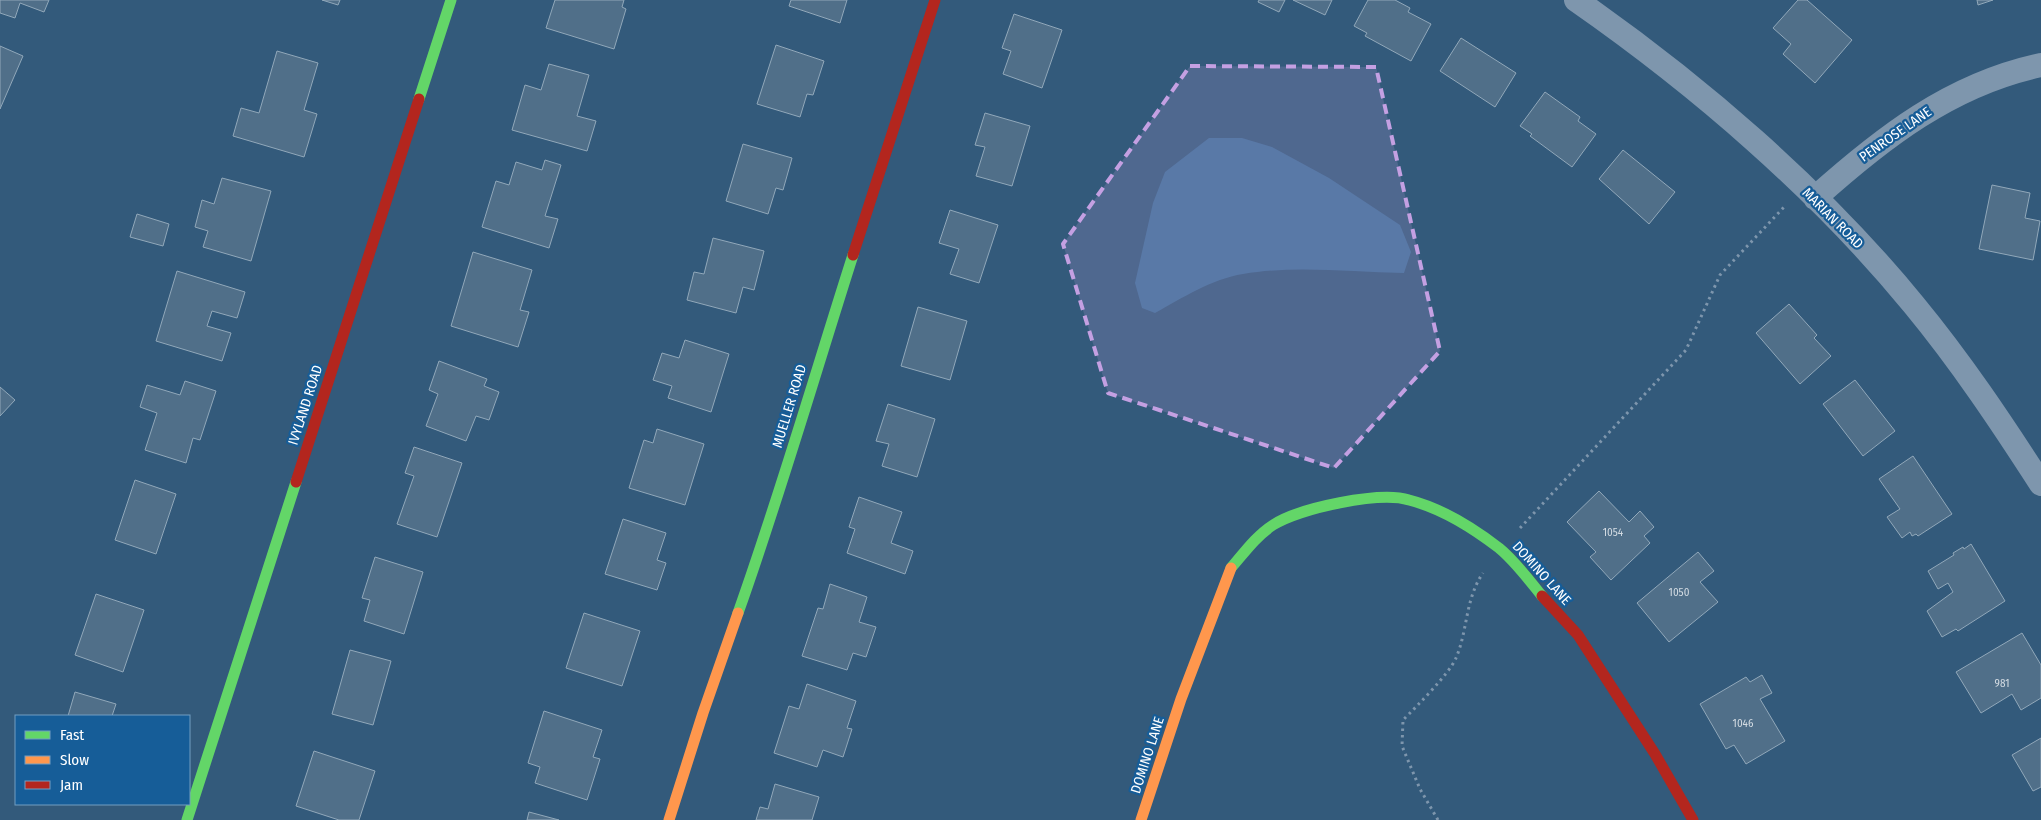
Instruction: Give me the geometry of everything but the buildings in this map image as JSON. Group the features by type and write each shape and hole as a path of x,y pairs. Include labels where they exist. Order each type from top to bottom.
{"street":[{"name":"IVYLAND ROAD","path":"188,820 451,0"},
{"name":"MUELLER ROAD","path":"669,820 703,713 765,538 793,442 935,0"},
{"name":"MARIAN ROAD","path":"1576,0 1691,84 1844,227 1914,304 1959,363 2041,484"},
{"name":"PENROSE LANE","path":"1809,193 1920,114 1977,85 2022,69 2041,65"},
{"name":"DOMINO LANE","path":"1141,820 1181,699 1228,572 1256,539 1274,524 1310,509 1359,499 1408,498 1456,519 1500,549 1578,635 1655,754 1693,820"}],"path":[{"path":"1438,820 1420,789 1402,746 1403,720 1422,701 1456,659 1473,587 1500,549 1686,350 1720,275 1809,193"}],"highlighted area":[{"path":"1190,66 1376,67 1440,351 1334,468 1108,393 1063,244"}],"water":[{"path":"1209,138 1242,138 1272,147 1329,178 1400,225 1411,252 1404,273 1303,269 1263,271 1231,276 1220,280 1155,313 1142,308 1135,283 1153,203 1165,172"}],"traffic: fast":[{"path":"419,99 451,0"},
{"path":"738,613 783,479 853,255"},
{"path":"187,820 296,482"},
{"path":"1231,568 1261,534 1285,519 1320,507 1360,499 1396,498 1433,508 1478,533 1511,559 1542,596"}],"traffic: slow":[{"path":"1141,820 1181,699 1231,568"},
{"path":"669,820 703,713 738,613"}],"traffic: jam":[{"path":"853,255 935,0"},
{"path":"296,482 419,99"},
{"path":"1542,596 1578,635 1655,754 1693,820"}]}
